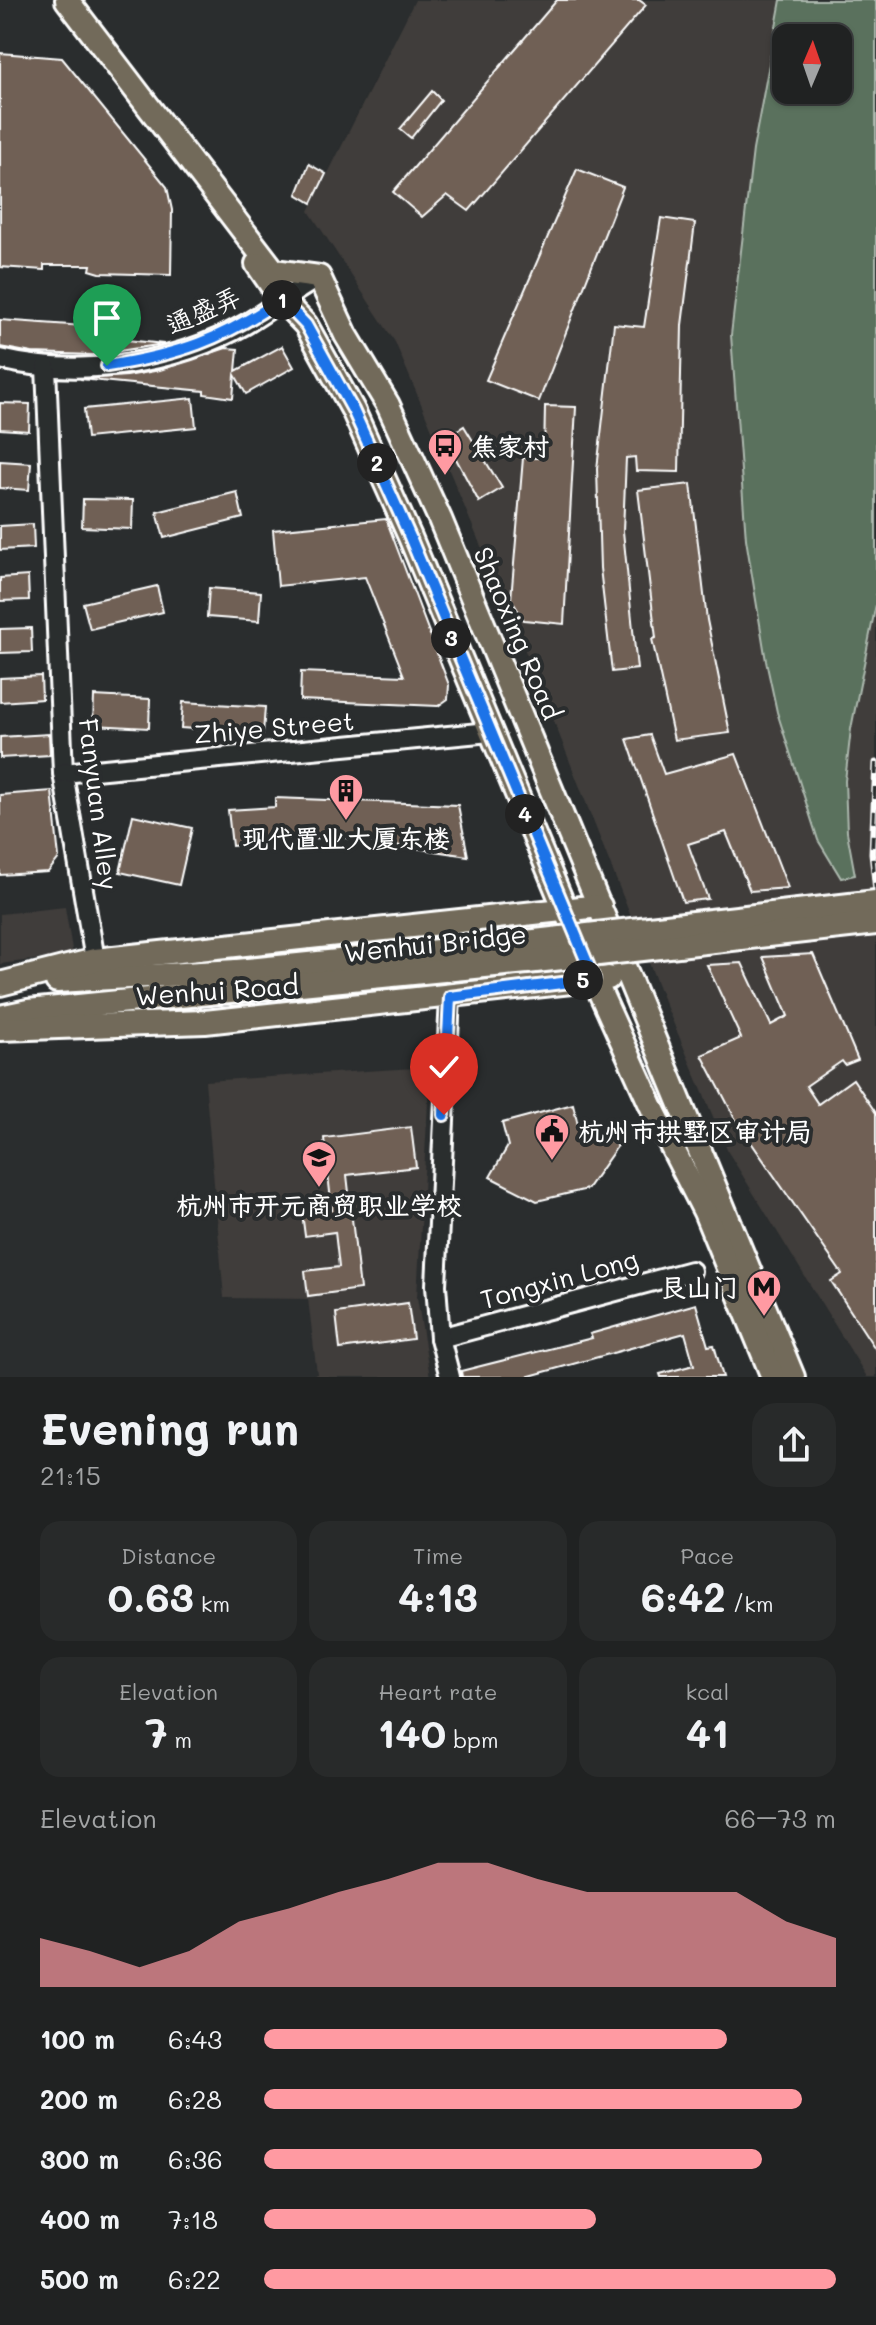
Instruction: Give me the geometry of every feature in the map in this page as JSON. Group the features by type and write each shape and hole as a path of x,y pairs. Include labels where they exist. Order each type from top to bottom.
{"main road":[{"path":"54,0 281,299 306,325 353,410 410,537 594,979 655,1114 705,1212 773,1377"},
{"path":"67,0 274,271 319,277"},
{"name":"Shaoxing Road","path":"319,277 346,335 388,405 440,519 793,1377"},
{"name":"Wenhui Bridge","path":"0,1017 511,944 876,902"},
{"name":"Wenhui Road","path":"6,984 95,960 600,906"},
{"name":"Wenhui Bridge","path":"6,984 238,981 512,964 876,923"},
{"name":"Wenhui Road","path":"0,1029 205,1022 628,976"}],"street":[{"name":"通盛弄","path":"0,359 46,367 107,366 168,355 213,340 246,324 319,277"},
{"name":"Fanyuan Alley","path":"46,367 63,773 95,960"},
{"name":"Zhiye Street","path":"63,773 490,732"},
{"path":"450,997 436,1285 440,1338 450,1377"},
{"name":"Tongxin Long","path":"440,1338 691,1271"}],"shaded area":[{"path":"415,0 876,0 876,1377 867,1377 728,1152 664,1001 542,691 395,342 309,211"},
{"path":"65,907 73,955 0,964 0,914"},
{"name":"杭州市开元商贸职业学校","path":"430,1067 417,1297 430,1377 306,1377 317,1374 308,1299 224,1298 205,1081"}],"green space":[{"path":"781,0 876,0 876,604 851,729 845,781 847,832 855,875 841,878 818,840 777,712 746,539 731,335 753,150 772,48 772,104 852,104 852,24 777,24"}],"building":[{"path":"557,0 639,0 646,5 469,211 447,195 422,217 393,192"},
{"path":"0,53 62,58 167,187 172,210 171,275 100,273 90,270 91,265 44,265 44,270 0,267"},
{"path":"432,91 441,100 411,138 400,129"},
{"path":"309,164 326,174 312,203 297,194"},
{"path":"577,169 623,187 539,401 486,380"},
{"path":"661,218 695,223 682,325 679,472 636,471 635,457 626,458 623,531 637,669 612,672 600,568 597,469 614,324 644,327"},
{"path":"0,320 84,326 128,325 127,340 164,344 93,355 32,353 0,347"},
{"path":"282,346 294,367 246,394 235,375 233,398 204,394 204,391 80,379 160,370 226,348 238,349 236,371"},
{"path":"193,398 196,427 87,438 84,409"},
{"path":"0,403 30,404 29,431 0,429"},
{"path":"545,406 576,407 564,624 524,620 511,599 523,458 544,458"},
{"path":"464,426 502,488 479,502 445,438"},
{"path":"0,461 31,463 29,490 0,488"},
{"path":"691,484 707,620 730,733 674,740 652,639 656,638 638,490"},
{"path":"237,492 243,518 164,538 157,512"},
{"path":"83,499 133,500 132,529 82,527"},
{"path":"386,519 449,685 448,699 438,706 300,700 301,672 404,676 365,577 278,586 273,530"},
{"path":"33,524 34,548 0,550 0,526"},
{"path":"28,576 29,600 0,601 0,578"},
{"path":"157,586 163,612 90,629 83,603"},
{"path":"209,588 261,592 259,621 207,617"},
{"path":"31,628 32,652 0,653 0,629"},
{"path":"41,676 42,699 0,702 0,678"},
{"path":"94,696 150,699 149,728 93,725"},
{"path":"183,702 265,707 263,734 181,728"},
{"path":"49,734 50,755 0,758 0,737"},
{"path":"650,735 664,774 736,754 788,888 750,891 726,832 688,844 708,899 683,902 627,739"},
{"path":"52,791 59,858 48,872 0,875 0,795"},
{"name":"现代置业大厦东楼","path":"275,798 458,805 468,856 319,834 319,838 232,846 228,810 275,807"},
{"path":"133,815 192,828 179,885 120,872"},
{"path":"813,954 858,1060 845,1065 842,1061 806,1086 818,1104 853,1079 876,1113 876,1350 831,1281 842,1274 737,1122 702,1055 741,1038 707,965 742,963 771,1025 788,1016 763,957"},
{"name":"杭州市拱墅区审计局","path":"573,1104 578,1125 618,1145 587,1189 537,1201 490,1177 508,1146 502,1123"},
{"path":"411,1127 416,1167 347,1175 360,1289 308,1296 305,1271 339,1267 335,1232 305,1236 302,1213 332,1210 324,1138"},
{"path":"408,1303 413,1339 340,1349 336,1313"},
{"path":"696,1304 708,1346 714,1345 723,1377 661,1377 660,1374 694,1365 685,1333 526,1377 462,1377 461,1371 592,1338 590,1334"}],"railway":[{"path":"876,763 872,853 876,891"}],"place":[{"name":"焦家村","path":"445,477"},
{"name":"现代置业大厦东楼","path":"346,822"},
{"name":"杭州市拱墅区审计局","path":"552,1162"},
{"name":"杭州市开元商贸职业学校","path":"319,1189"},
{"name":"艮山门","path":"764,1318"}],"route":[{"path":"107,366 168,355 213,340 246,324 281,299 306,325 353,410 410,537 594,979 450,997 444,1115"}]}
